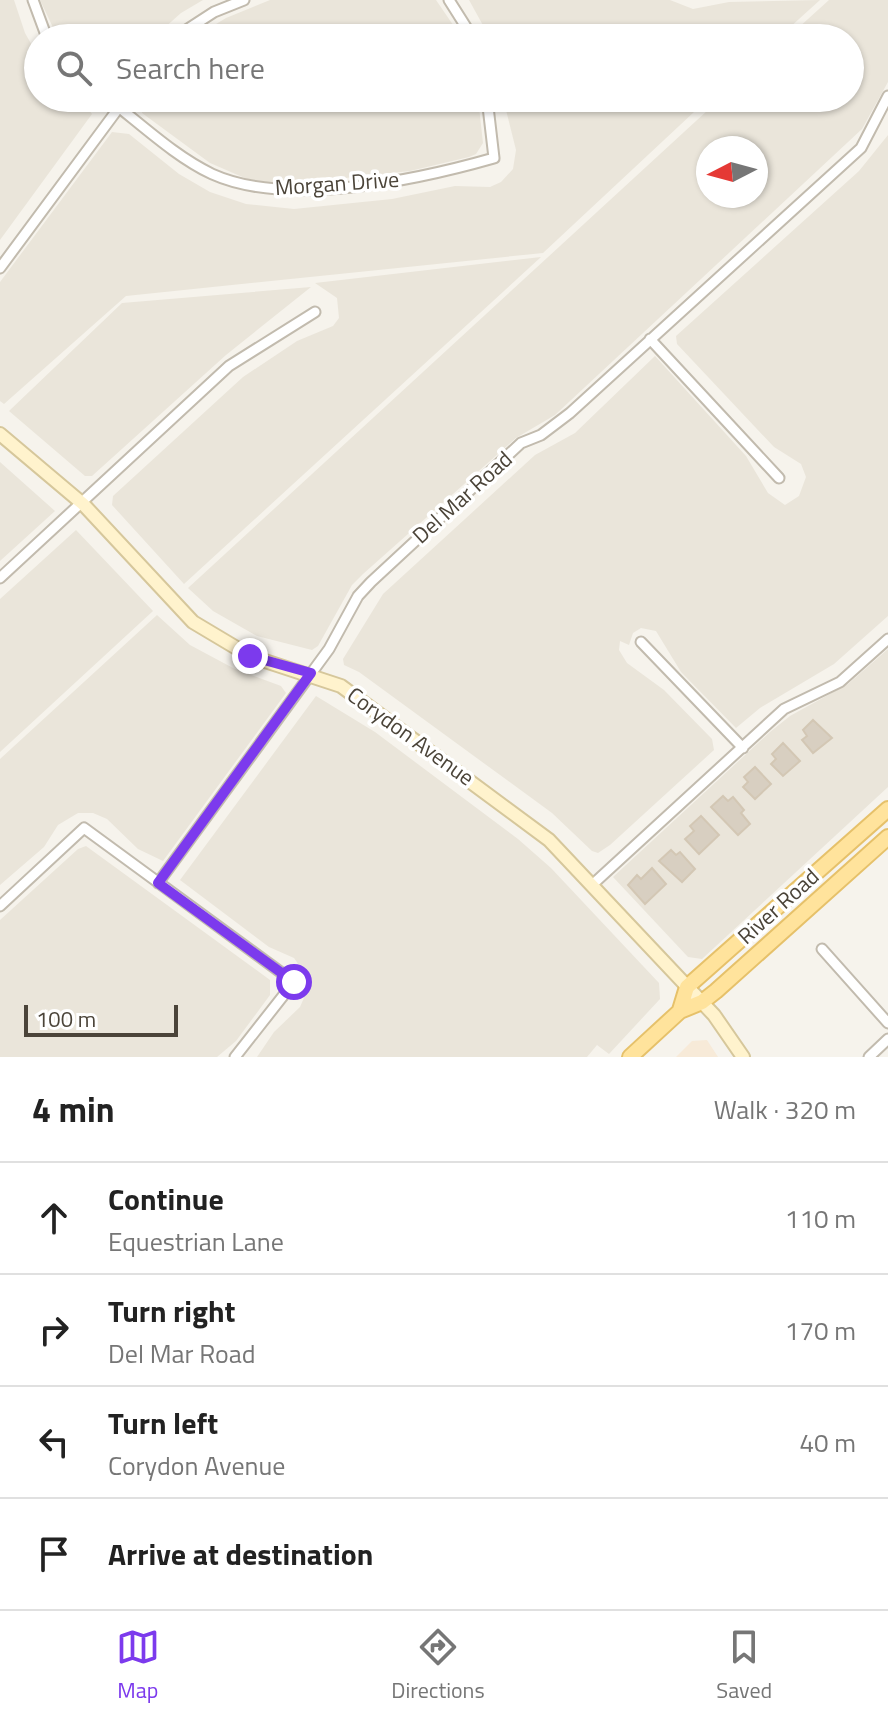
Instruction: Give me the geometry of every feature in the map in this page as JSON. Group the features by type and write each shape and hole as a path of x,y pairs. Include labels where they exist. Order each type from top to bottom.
{"main road":[{"name":"Corydon Avenue","path":"0,434 83,504 193,622 250,656 311,673 364,701 549,840 702,1002 743,1056"},
{"name":"River Road","path":"680,1010 687,987 888,809"},
{"name":"River Road","path":"630,1057 680,1010 702,1002 888,837"}],"street":[{"path":"33,0 42,24"},
{"path":"196,24 214,12 244,0"},
{"path":"449,0 464,24"},
{"name":"Del Mar Road","path":"158,883 311,673 371,582 521,443 541,435 570,413 861,148 888,96"},
{"path":"0,268 115,112"},
{"name":"Morgan Drive","path":"126,112 209,172 241,185 310,190 411,178 494,158 489,112"},
{"path":"0,578 229,366 315,312"},
{"path":"650,339 779,478"},
{"path":"592,885 784,709 840,682 888,639"},
{"path":"641,642 743,748"},
{"path":"0,906 84,828 294,982 235,1057"},
{"path":"822,949 888,1023"},
{"path":"869,1057 888,1039"}],"shaded area":[{"path":"0,0 14,0 24,30 24,112 92,114 0,240"},
{"path":"40,0 203,0 169,24 51,24"},
{"path":"270,0 436,0 452,24 216,24"},
{"path":"469,0 670,0 693,9 729,2 820,0 793,24 482,24"},
{"path":"829,0 888,0 888,82 862,129 555,415 516,438 363,574 352,585 318,646 312,650 257,636 213,611 188,588 706,112 864,112 864,24 802,24"},
{"path":"480,112 483,143 476,154 469,157 410,171 299,183 267,182 247,179 210,163 142,113"},
{"path":"506,112 694,112 543,253 126,296 4,404 0,401 0,282 112,132 129,134 179,174 210,192 246,204 294,209 392,199 455,186 490,187 501,182 513,169 516,150"},
{"path":"888,135 888,616 834,664 760,708 736,728 681,672 656,631 641,628 633,633 629,645 620,641 619,650 627,663 664,690 712,739 714,750 610,845 598,853 592,851 552,813 359,672 344,665 343,659 383,594 535,455 575,433 655,356 746,456 768,493 785,505 799,496 806,477 801,464 774,447 677,344 676,336 859,171"},
{"path":"541,257 184,584 112,505 113,496 243,377 297,341 333,326 339,318 337,298 315,283"},
{"path":"311,287 226,355 92,476 85,476 9,411 122,303"},
{"path":"0,462 55,511 0,561"},
{"path":"76,530 153,611 0,752 0,599"},
{"path":"157,615 190,645 233,668 281,686 286,693 163,861 138,849 107,819 93,813 78,813 58,825 44,847 0,885 0,759"},
{"path":"888,649 888,787 702,959 688,957 613,877 770,732 790,716 848,684"},
{"path":"316,696 375,732 518,839 551,868 659,983 660,999 609,1054 597,1045 587,1057 257,1057 274,1032 300,1007 307,991 303,971 294,958 269,947 180,880"},
{"path":"86,846 270,980 270,995 236,1041 217,1057 0,1057 0,920 78,849"},
{"path":"707,1040 718,1057 676,1057 692,1041"}],"building":[{"path":"813,720 832,738 813,753 802,740 807,736 803,730"},
{"path":"783,743 800,761 783,776 771,764 776,759 772,754"},
{"path":"755,767 771,784 755,799 743,787 748,782 744,777"},
{"path":"723,796 728,801 733,797 750,824 738,835 711,807"},
{"path":"701,816 719,835 699,854 685,839 694,831 690,826"},
{"path":"671,850 676,855 680,852 695,869 682,882 659,861"},
{"path":"652,868 666,884 645,904 628,885 637,875 641,879"}],"route":[{"path":"250,656 311,673 158,883 294,982"}]}
